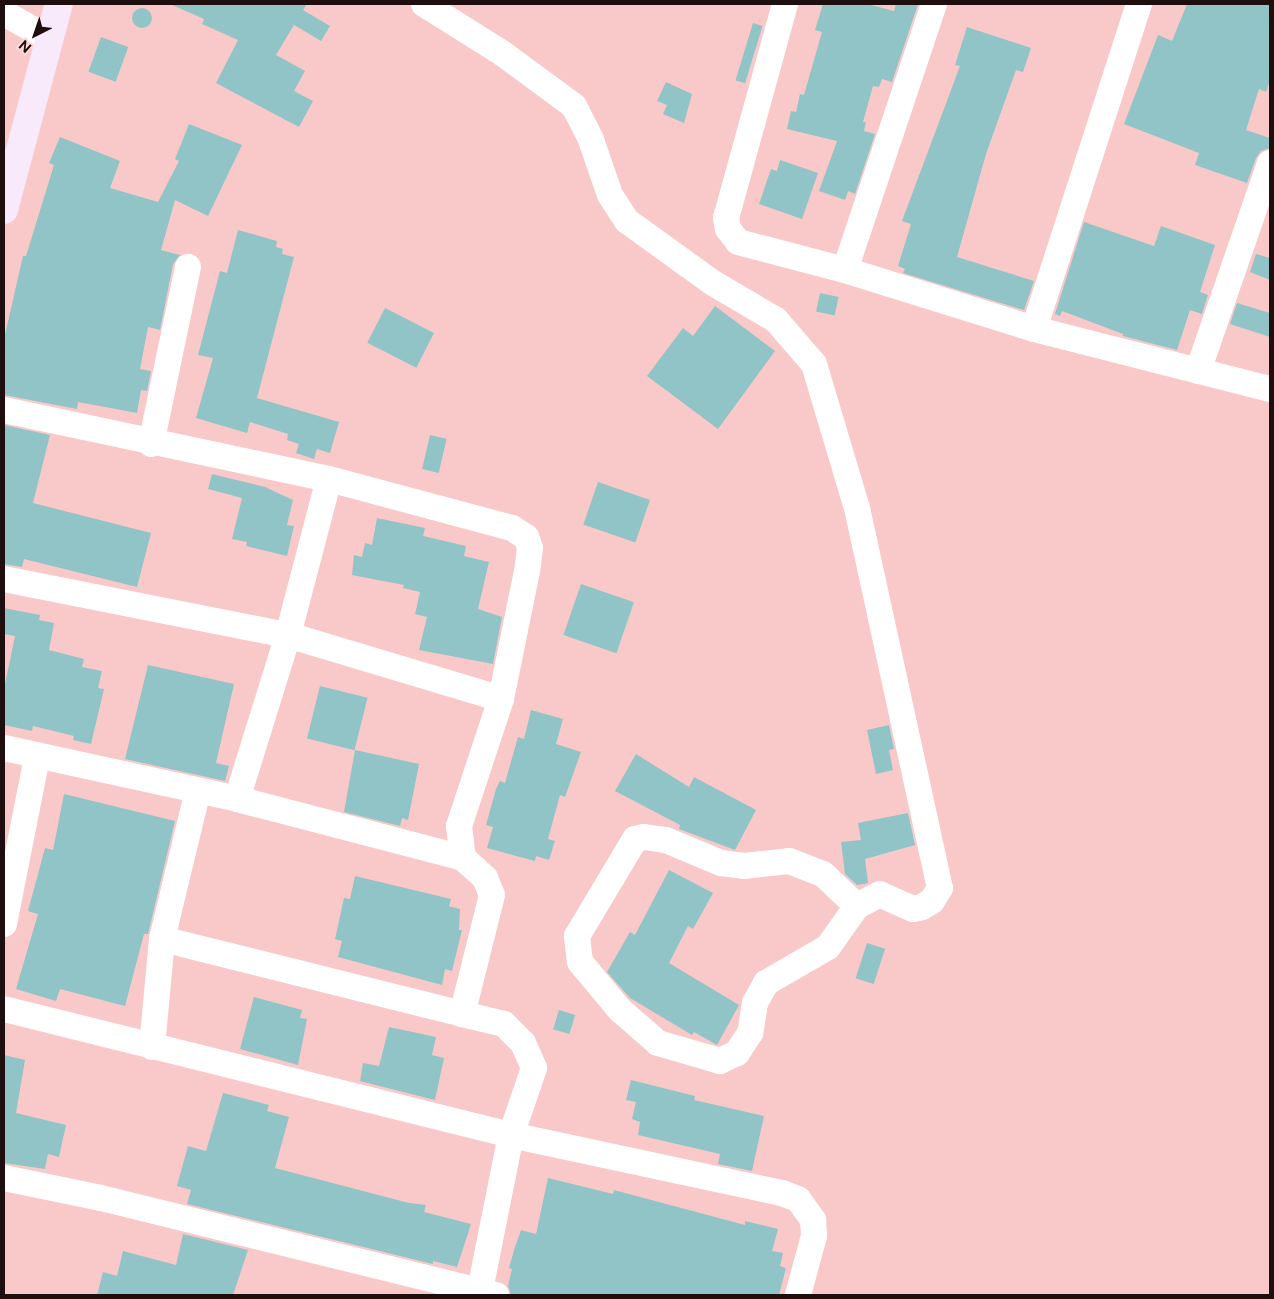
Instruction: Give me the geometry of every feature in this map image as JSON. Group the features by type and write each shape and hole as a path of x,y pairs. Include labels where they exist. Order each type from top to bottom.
{"street":[{"path":"4,210 59,4"},
{"path":"424,4 502,53 574,106 591,140 610,195 627,221 713,283 776,320 814,364 857,508 940,888 932,901 922,908 913,909 880,894 857,906 828,947 766,983 755,1003 750,1033 737,1053 720,1061 658,1043 620,1010 580,962 577,936 635,839 644,836 666,840 721,863 744,866 790,861 823,874 857,906"},
{"path":"785,4 726,218 732,236 747,247 845,270 1034,329 1270,389"},
{"path":"845,270 934,4"},
{"path":"1034,329 1139,4"},
{"path":"4,13 50,39"},
{"path":"1198,370 1270,163"},
{"path":"151,444 188,267"},
{"path":"4,410 151,444 329,479 512,528 526,537 530,548 527,571 501,698 459,826 463,858"},
{"path":"237,799 288,635 329,479"},
{"path":"4,579 288,635 501,698"},
{"path":"4,748 237,799 463,858 485,878 492,895 462,1014"},
{"path":"4,924 37,756"},
{"path":"152,1047 162,939 198,790"},
{"path":"4,1178 485,1294 511,1135 534,1068 523,1043 504,1024 162,939"},
{"path":"4,1009 511,1135 798,1199 813,1220 814,1236 798,1295"}],"building":[{"path":"170,4 307,4 303,10 330,26 321,41 294,25 276,55 305,71 294,91 313,101 299,127 216,83 238,40 202,24 204,19"},
{"path":"823,4 867,4 894,11 896,4 918,4 892,82 882,79 879,87 873,86 863,122 866,122 864,131 875,134 855,194 848,191 845,200 819,191 837,141 787,129 791,111 796,112 800,94 804,95 822,32 815,30"},
{"path":"1187,4 1270,4 1270,80 1266,92 1259,89 1246,130 1270,138 1270,148 1261,151 1256,158 1247,183 1195,165 1199,153 1124,124 1158,35 1172,41"},
{"path":"142,8 149,11 152,18 149,25 142,28 135,25 132,18 135,11"},
{"path":"753,23 763,26 745,83 735,80"},
{"path":"967,27 1031,48 1023,72 1016,70 986,154 957,257 1034,281 1024,310 903,273 905,269 898,266 911,224 902,221 960,66 955,65"},
{"path":"101,37 128,47 116,82 88,72"},
{"path":"666,82 692,94 684,123 663,114 667,105 657,101"},
{"path":"189,124 242,145 208,216 175,200 161,250 180,255 173,264 160,330 148,327 140,369 151,371 147,391 141,390 137,413 78,402 77,409 4,395 4,339 23,256 26,256 54,165 49,163 60,137 120,161 110,188 158,202 179,161 175,159"},
{"path":"780,160 818,173 802,219 759,204 771,169 777,171"},
{"path":"1084,222 1154,246 1161,226 1215,245 1200,292 1208,295 1202,314 1190,310 1177,350 1123,336 1123,334 1062,311 1060,316 1055,314"},
{"path":"238,230 277,241 276,247 283,249 282,254 294,257 257,398 339,422 330,453 317,449 314,459 296,453 299,444 287,440 288,434 250,422 247,433 196,418 213,358 198,355 220,271 227,273"},
{"path":"1256,254 1270,258 1270,280 1250,272"},
{"path":"820,293 839,297 835,316 816,312"},
{"path":"1237,303 1270,313 1270,337 1230,324"},
{"path":"715,306 775,351 718,429 647,376 683,328 693,336"},
{"path":"385,308 434,333 416,368 367,343"},
{"path":"4,425 50,435 33,503 151,533 137,587 24,559 22,567 4,564"},
{"path":"430,435 447,439 439,473 422,469"},
{"path":"212,474 265,487 293,500 287,525 294,526 287,556 246,546 247,542 232,539 242,498 208,489"},
{"path":"598,482 650,500 635,542 583,525"},
{"path":"377,518 425,528 423,536 466,546 464,556 489,562 478,609 502,617 493,664 419,650 427,617 415,614 420,592 403,588 404,585 352,575 354,555 362,557 365,543 372,545"},
{"path":"581,584 634,602 616,653 563,635"},
{"path":"4,608 40,615 39,620 54,623 49,650 84,659 82,667 102,671 98,688 104,689 91,744 73,740 74,736 33,726 32,731 4,725 4,689 15,636 4,634"},
{"path":"148,665 234,684 216,763 229,766 225,781 125,759"},
{"path":"320,686 368,698 354,750 307,738"},
{"path":"531,710 563,719 556,744 581,752 565,797 560,795 548,839 555,841 549,860 536,856 535,861 487,848 493,827 486,825 496,789 500,781 505,783 518,737 524,739"},
{"path":"889,725 894,749 889,750 893,770 876,774 867,730"},
{"path":"355,750 419,764 408,820 402,818 400,826 344,812"},
{"path":"636,754 689,787 694,777 756,810 735,850 679,829 680,825 615,791"},
{"path":"64,794 175,821 148,934 144,934 125,1006 60,989 56,1001 16,989 38,914 28,911 45,848 53,850"},
{"path":"908,813 915,845 865,859 868,883 857,885 845,874 841,842 861,840 858,823"},
{"path":"669,870 713,893 693,929 688,926 669,963 739,1005 717,1045 694,1032 692,1035 630,998 607,972 630,932 635,935"},
{"path":"355,876 451,899 449,906 460,909 459,930 462,930 452,971 445,969 442,985 338,957 342,941 335,939 344,898 350,899"},
{"path":"867,943 885,949 874,984 856,978"},
{"path":"254,997 302,1010 300,1018 307,1019 298,1065 240,1049"},
{"path":"559,1010 575,1015 569,1034 553,1029"},
{"path":"389,1027 436,1037 432,1055 444,1058 435,1100 360,1081 363,1063 379,1066"},
{"path":"4,1055 25,1060 16,1113 66,1125 59,1157 48,1154 45,1169 4,1163"},
{"path":"631,1080 695,1096 694,1100 764,1116 752,1171 718,1164 720,1154 638,1135 640,1122 632,1119 636,1102 626,1100"},
{"path":"223,1093 269,1105 267,1111 289,1117 275,1168 409,1203 426,1205 424,1212 471,1224 457,1267 433,1261 433,1264 187,1204 191,1190 177,1186 188,1146 206,1151"},
{"path":"548,1178 613,1194 614,1190 745,1225 745,1221 778,1229 772,1251 783,1253 780,1266 786,1268 779,1295 511,1295 508,1286 512,1269 509,1268 514,1250 521,1230 536,1234"},
{"path":"183,1234 248,1250 233,1295 97,1295 103,1272 117,1276 123,1251 176,1265"}]}
